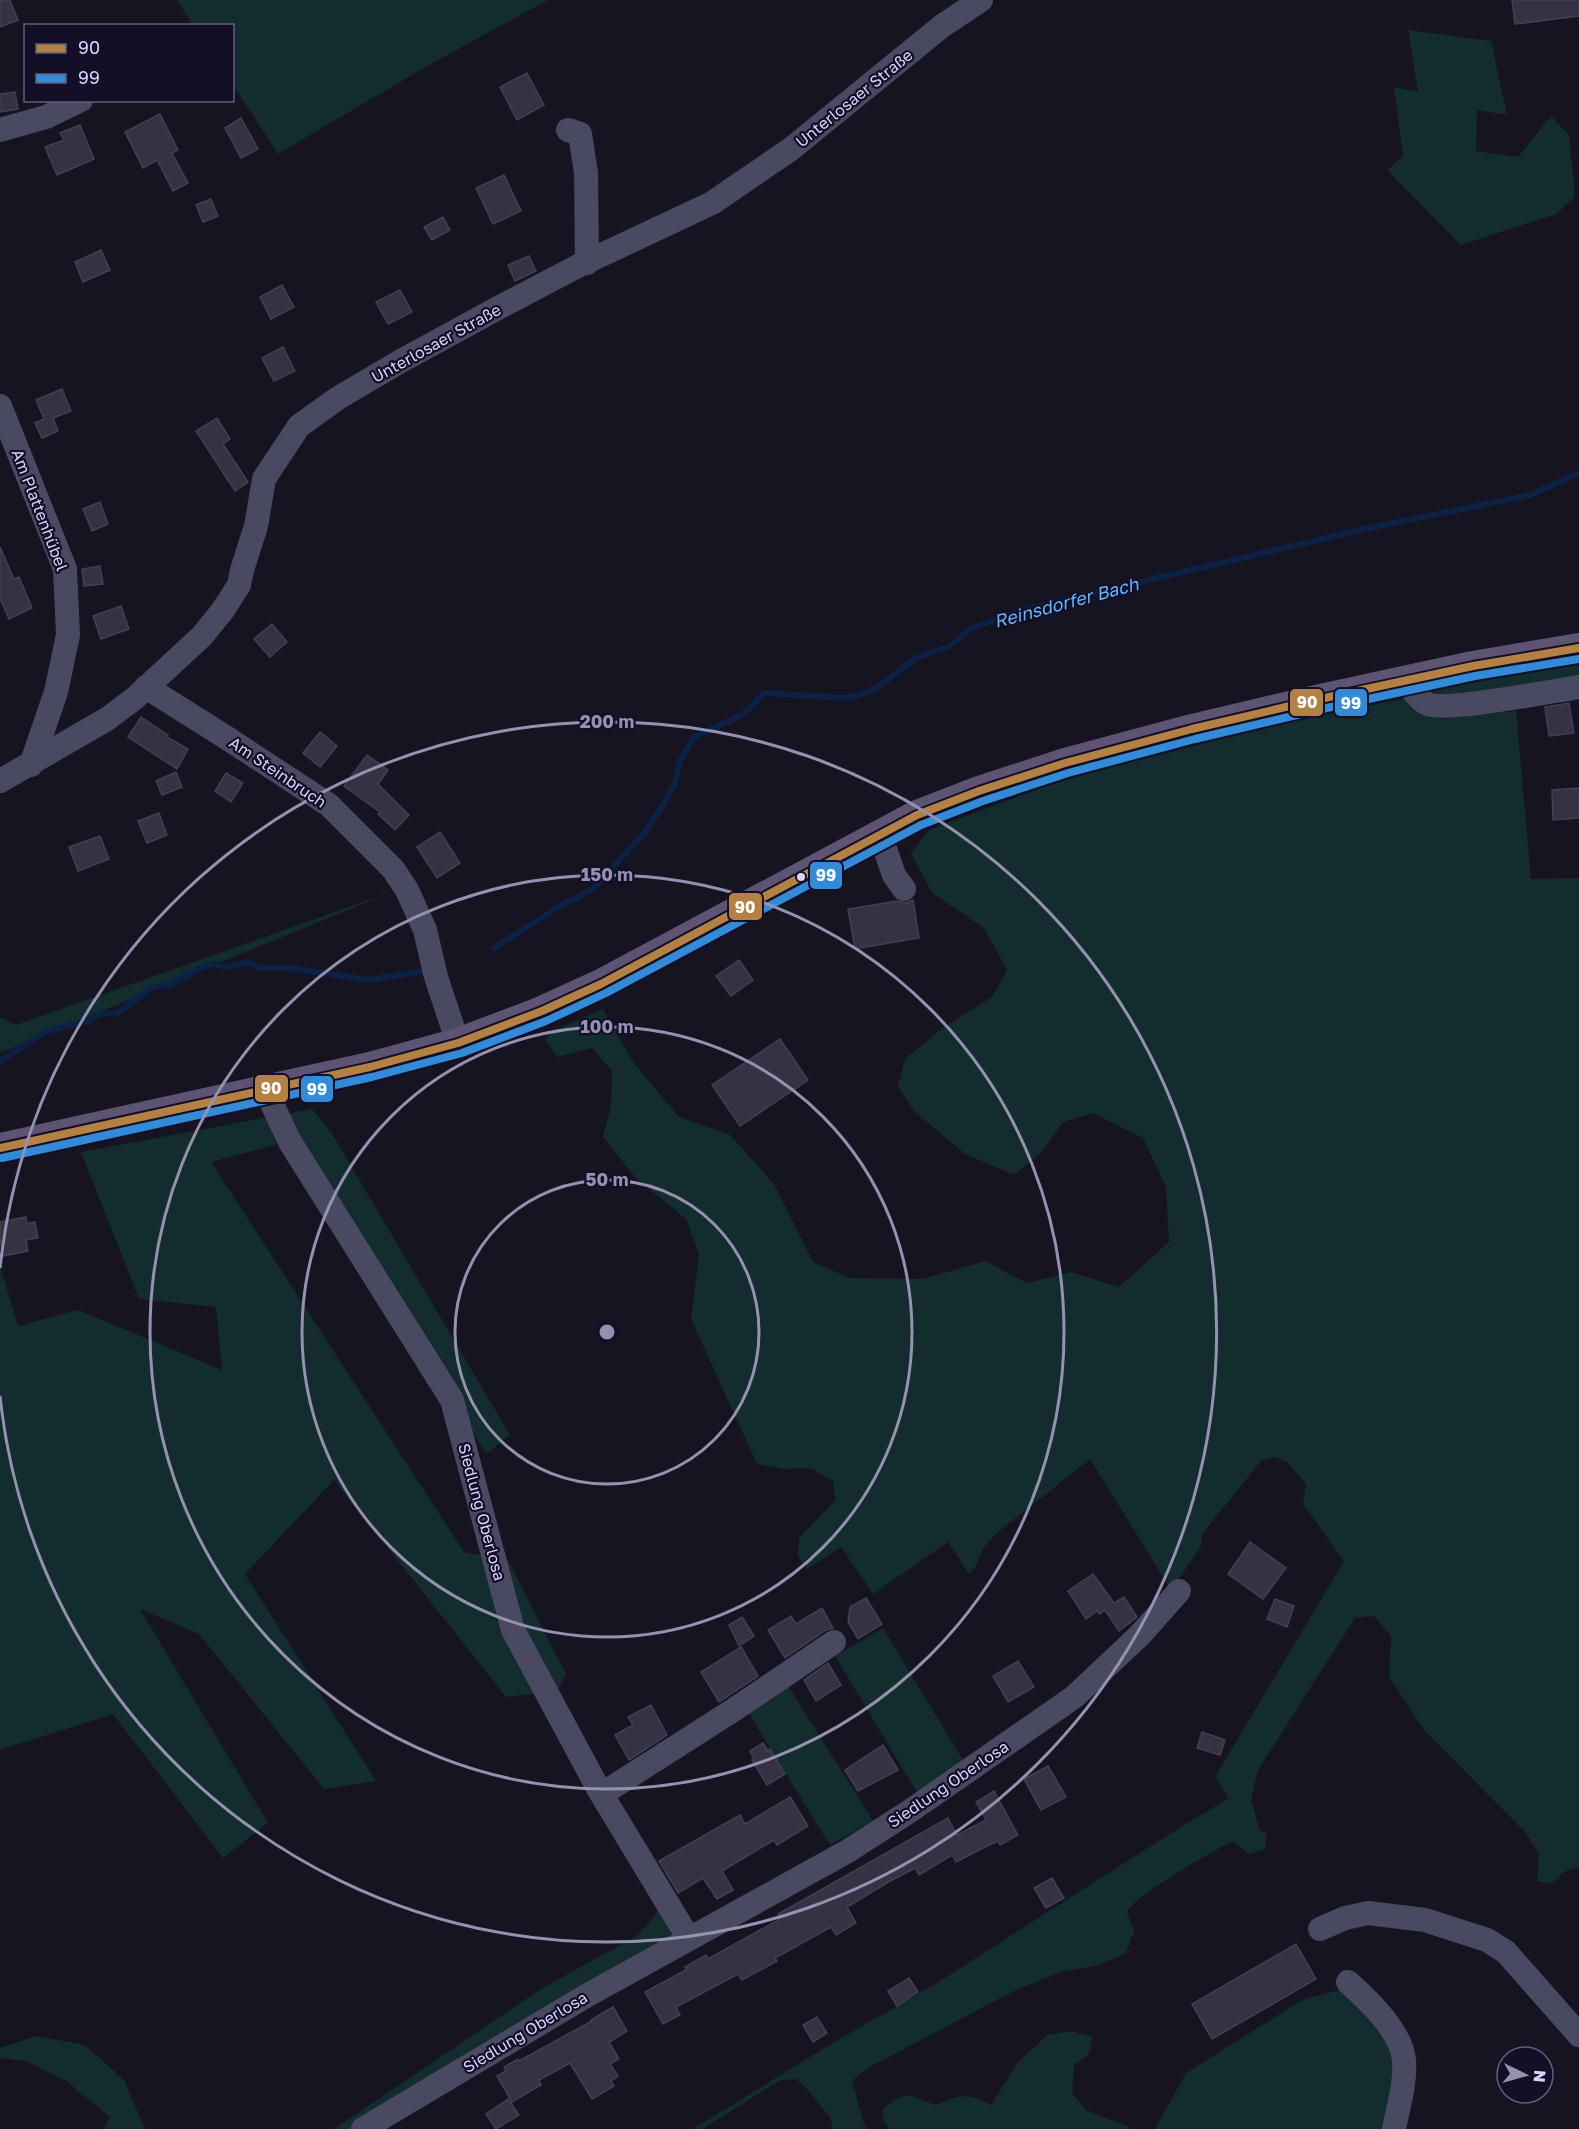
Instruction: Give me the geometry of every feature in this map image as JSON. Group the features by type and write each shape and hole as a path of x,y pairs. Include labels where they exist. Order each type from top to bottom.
{"main road":[{"path":"0,1148 266,1091 370,1067 458,1043 542,1011 601,984 917,815 1065,763 1204,726 1405,681 1473,666 1579,648"}],"street":[{"name":"Unterlosaer Straße","path":"0,781 107,719 135,698 202,636 239,585 256,526 264,479 298,426 338,398 401,361 586,262 712,203 792,149 942,26 981,0"},
{"path":"0,130 46,117 77,102"},
{"path":"567,130 580,134 586,173 586,262"},
{"name":"Am Plattenhübel","path":"0,406 5,431 65,569 68,635 56,692 31,765"},
{"path":"1405,681 1422,700 1430,705 1472,703 1579,687"},
{"name":"Am Steinbruch","path":"146,687 329,805 393,869 407,890 425,930 436,977 458,1043"},
{"path":"880,834 894,875 904,889"},
{"name":"Siedlung Oberlosa","path":"266,1091 290,1142 452,1400 513,1630 602,1794 689,1939"},
{"name":"Siedlung Oberlosa","path":"363,2129 586,1996 866,1840 1074,1697 1140,1635 1179,1592"},
{"path":"602,1794 834,1642"},
{"path":"1320,1929 1345,1918 1368,1913 1425,1920 1487,1940 1506,1952 1579,2035"},
{"path":"1348,1982 1380,2014 1401,2048 1404,2062 1394,2129"}],"green space":[{"path":"177,0 548,0 429,65 278,154 234,87 234,24 192,24"},
{"path":"1408,30 1491,41 1507,115 1477,110 1476,151 1518,157 1551,116 1569,135 1575,197 1556,214 1461,245 1387,170 1403,156 1394,87 1418,92"},
{"path":"1579,663 1579,680 1439,696 1432,690"},
{"path":"1404,699 1446,718 1516,711 1531,879 1579,878 1579,1867 1566,1871 1551,1884 1537,1881 1539,1854 1525,1832 1424,1730 1389,1677 1391,1636 1374,1616 1355,1618 1258,1770 1251,1799 1260,1830 1267,1834 1265,1849 1249,1854 1232,1841 1144,1895 1127,1912 1134,1931 1126,1953 1099,1965 1061,1972 1012,1992 868,2068 852,2081 867,2129 833,2129 830,2117 796,2079 781,2080 702,2129 693,2129 834,2042 932,1986 1229,1798 1215,1777 1344,1561 1303,1504 1306,1484 1288,1463 1276,1457 1261,1461 1203,1533 1200,1548 1171,1590 1090,1459 998,1532 983,1548 975,1568 969,1574 948,1542 873,1594 841,1547 807,1569 798,1556 799,1538 836,1500 833,1481 811,1468 784,1469 757,1464 691,1319 699,1255 686,1219 636,1178 603,1137 611,1106 612,1071 592,1048 557,1057 545,1039 553,1031 603,1009 633,1062 679,1117 730,1135 774,1184 813,1262 850,1278 923,1279 985,1261 1027,1283 1071,1272 1119,1287 1169,1242 1166,1187 1143,1138 1093,1113 1063,1122 1041,1153 1014,1175 965,1154 915,1112 898,1087 905,1059 943,1028 992,997 1007,970 984,928 932,893 911,853 929,830 1070,777 1323,714"},
{"path":"394,891 0,1053 0,1017 16,1025"},
{"path":"312,1109 331,1132 510,1435 486,1454 297,1139 211,1162 464,1552 508,1560 566,1674 558,1691 506,1697 334,1480 245,1574 376,1781 324,1789 199,1634 140,1609 268,1823 223,1858 113,1714 0,1750 0,1266 18,1326 78,1310 222,1370 216,1307 139,1299 81,1152"},
{"path":"883,1628 966,1765 918,1794 835,1656"},
{"path":"787,1684 873,1821 830,1845 746,1709"},
{"path":"660,1901 672,1927 670,1936 355,2129 334,2129 541,1989 638,1935 655,1915"},
{"path":"1343,1989 1369,2013 1398,2060 1388,2129 1155,2129 1186,2073 1304,1999"},
{"path":"1071,2031 1093,2037 1089,2054 1074,2065 1072,2093 1086,2110 1130,2129 890,2129 884,2122 882,2110 894,2100 908,2095 936,2105 964,2096 991,2105 1017,2063 1047,2035"},
{"path":"36,2036 85,2045 124,2080 145,2129 104,2129 110,2117 66,2081 25,2061 0,2058 0,2048"}],"building":[{"path":"0,0 10,0 18,20 0,27"},
{"path":"1512,0 1579,0 1579,16 1515,24"},
{"path":"527,73 544,105 517,120 500,87"},
{"path":"15,92 18,109 0,112 0,94"},
{"path":"160,114 178,150 172,153 188,183 173,191 157,160 143,168 125,132"},
{"path":"241,118 258,149 241,158 225,128"},
{"path":"80,125 94,159 57,175 45,147 64,140 60,133"},
{"path":"504,175 521,211 493,224 476,188"},
{"path":"211,199 218,216 203,222 196,205"},
{"path":"443,217 450,230 432,240 424,227"},
{"path":"101,250 110,270 83,282 75,262"},
{"path":"529,256 536,271 515,281 508,265"},
{"path":"282,285 294,307 271,319 260,297"},
{"path":"400,290 412,312 388,324 376,302"},
{"path":"283,347 295,371 274,381 262,358"},
{"path":"62,389 71,411 53,418 58,431 42,438 35,423 44,419 36,400"},
{"path":"217,418 230,439 223,444 248,482 235,491 196,431"},
{"path":"100,502 108,524 92,531 83,509"},
{"path":"0,547 14,579 19,577 32,608 9,619 0,598"},
{"path":"100,566 103,584 84,586 82,569"},
{"path":"121,606 129,629 101,639 93,616"},
{"path":"272,624 287,642 270,657 254,639"},
{"path":"1569,703 1574,733 1549,736 1545,707"},
{"path":"141,717 168,735 167,737 188,749 177,769 128,737"},
{"path":"320,732 337,746 320,767 303,753"},
{"path":"367,755 388,770 378,784 409,815 395,830 378,814 380,812 344,786"},
{"path":"176,772 182,787 162,795 156,781"},
{"path":"226,773 243,783 231,802 215,791"},
{"path":"1579,788 1579,818 1553,820 1552,790"},
{"path":"159,813 167,835 147,843 138,821"},
{"path":"440,832 460,863 437,878 417,847"},
{"path":"100,836 109,859 78,871 69,847"},
{"path":"913,900 919,938 855,949 848,909 897,901 906,903"},
{"path":"739,960 753,980 731,996 716,976"},
{"path":"780,1039 808,1080 740,1126 712,1085"},
{"path":"26,1217 27,1223 35,1222 38,1238 26,1240 28,1251 3,1256 0,1222"},
{"path":"1250,1542 1286,1568 1263,1599 1228,1574"},
{"path":"1093,1574 1114,1603 1124,1597 1137,1617 1119,1631 1105,1610 1099,1614 1097,1611 1086,1619 1068,1591"},
{"path":"866,1598 882,1624 858,1639 848,1622 850,1607"},
{"path":"1275,1599 1294,1606 1287,1627 1267,1619"},
{"path":"822,1608 833,1628 826,1630 785,1658 768,1630 791,1616 796,1624"},
{"path":"742,1617 754,1636 739,1646 729,1625"},
{"path":"741,1647 758,1676 719,1702 701,1672"},
{"path":"1018,1661 1034,1687 1008,1702 993,1676"},
{"path":"828,1663 841,1685 816,1701 804,1680"},
{"path":"651,1705 667,1735 629,1760 615,1735 633,1725 628,1717"},
{"path":"1202,1732 1225,1740 1220,1755 1197,1748"},
{"path":"763,1743 768,1751 770,1749 785,1774 767,1785 752,1760 754,1759 750,1751"},
{"path":"883,1745 898,1770 858,1791 845,1770"},
{"path":"1048,1766 1066,1797 1041,1810 1024,1779"},
{"path":"994,1791 1018,1835 1000,1845 998,1841 956,1862 952,1855 919,1875 915,1868 890,1881 847,1907 856,1923 836,1935 831,1927 775,1958 777,1961 742,1980 738,1974 676,2007 680,2015 663,2024 645,1992 686,1970 685,1967 706,1955 708,1959 780,1919 778,1914 948,1818 957,1835 986,1820 976,1802"},
{"path":"790,1797 808,1826 777,1845 774,1840 722,1871 733,1890 717,1899 703,1878 678,1893 659,1861 740,1815 745,1824"},
{"path":"1052,1878 1064,1898 1046,1908 1034,1888"},
{"path":"1296,1944 1316,1979 1212,2039 1192,2004"},
{"path":"909,1978 918,1992 897,2006 888,1991"},
{"path":"613,2007 627,2031 609,2042 619,2059 610,2064 618,2076 611,2081 614,2086 592,2099 570,2063 539,2080 541,2085 512,2102 497,2076 506,2071 504,2067 592,2021"},
{"path":"817,2017 827,2033 813,2042 803,2025"},
{"path":"508,2099 519,2115 496,2129 486,2114"}],"waterway":[{"name":"Reinsdorfer Bach","path":"494,948 560,906 594,888 645,832 675,783 679,763 693,738 745,713 764,693 844,698 866,693 916,658 950,646 972,628 1026,609 1369,528 1530,495 1579,473"},
{"name":"Reinsdorfer Bach","path":"0,1061 47,1031 88,1021 99,1014 118,1013 151,988 169,985 213,964 227,967 248,962 260,968 291,968 369,980 423,971"}],"transit line":[{"name":"90","path":"0,1148 370,1067 458,1043 542,1011 601,984 917,815 979,791 1065,763 1192,729 1320,699 1473,666 1579,648"},
{"name":"99","path":"2,1158 372,1077 462,1053 546,1021 606,993 921,825 983,801 1068,773 1195,739 1322,709 1475,676 1579,659"}]}
